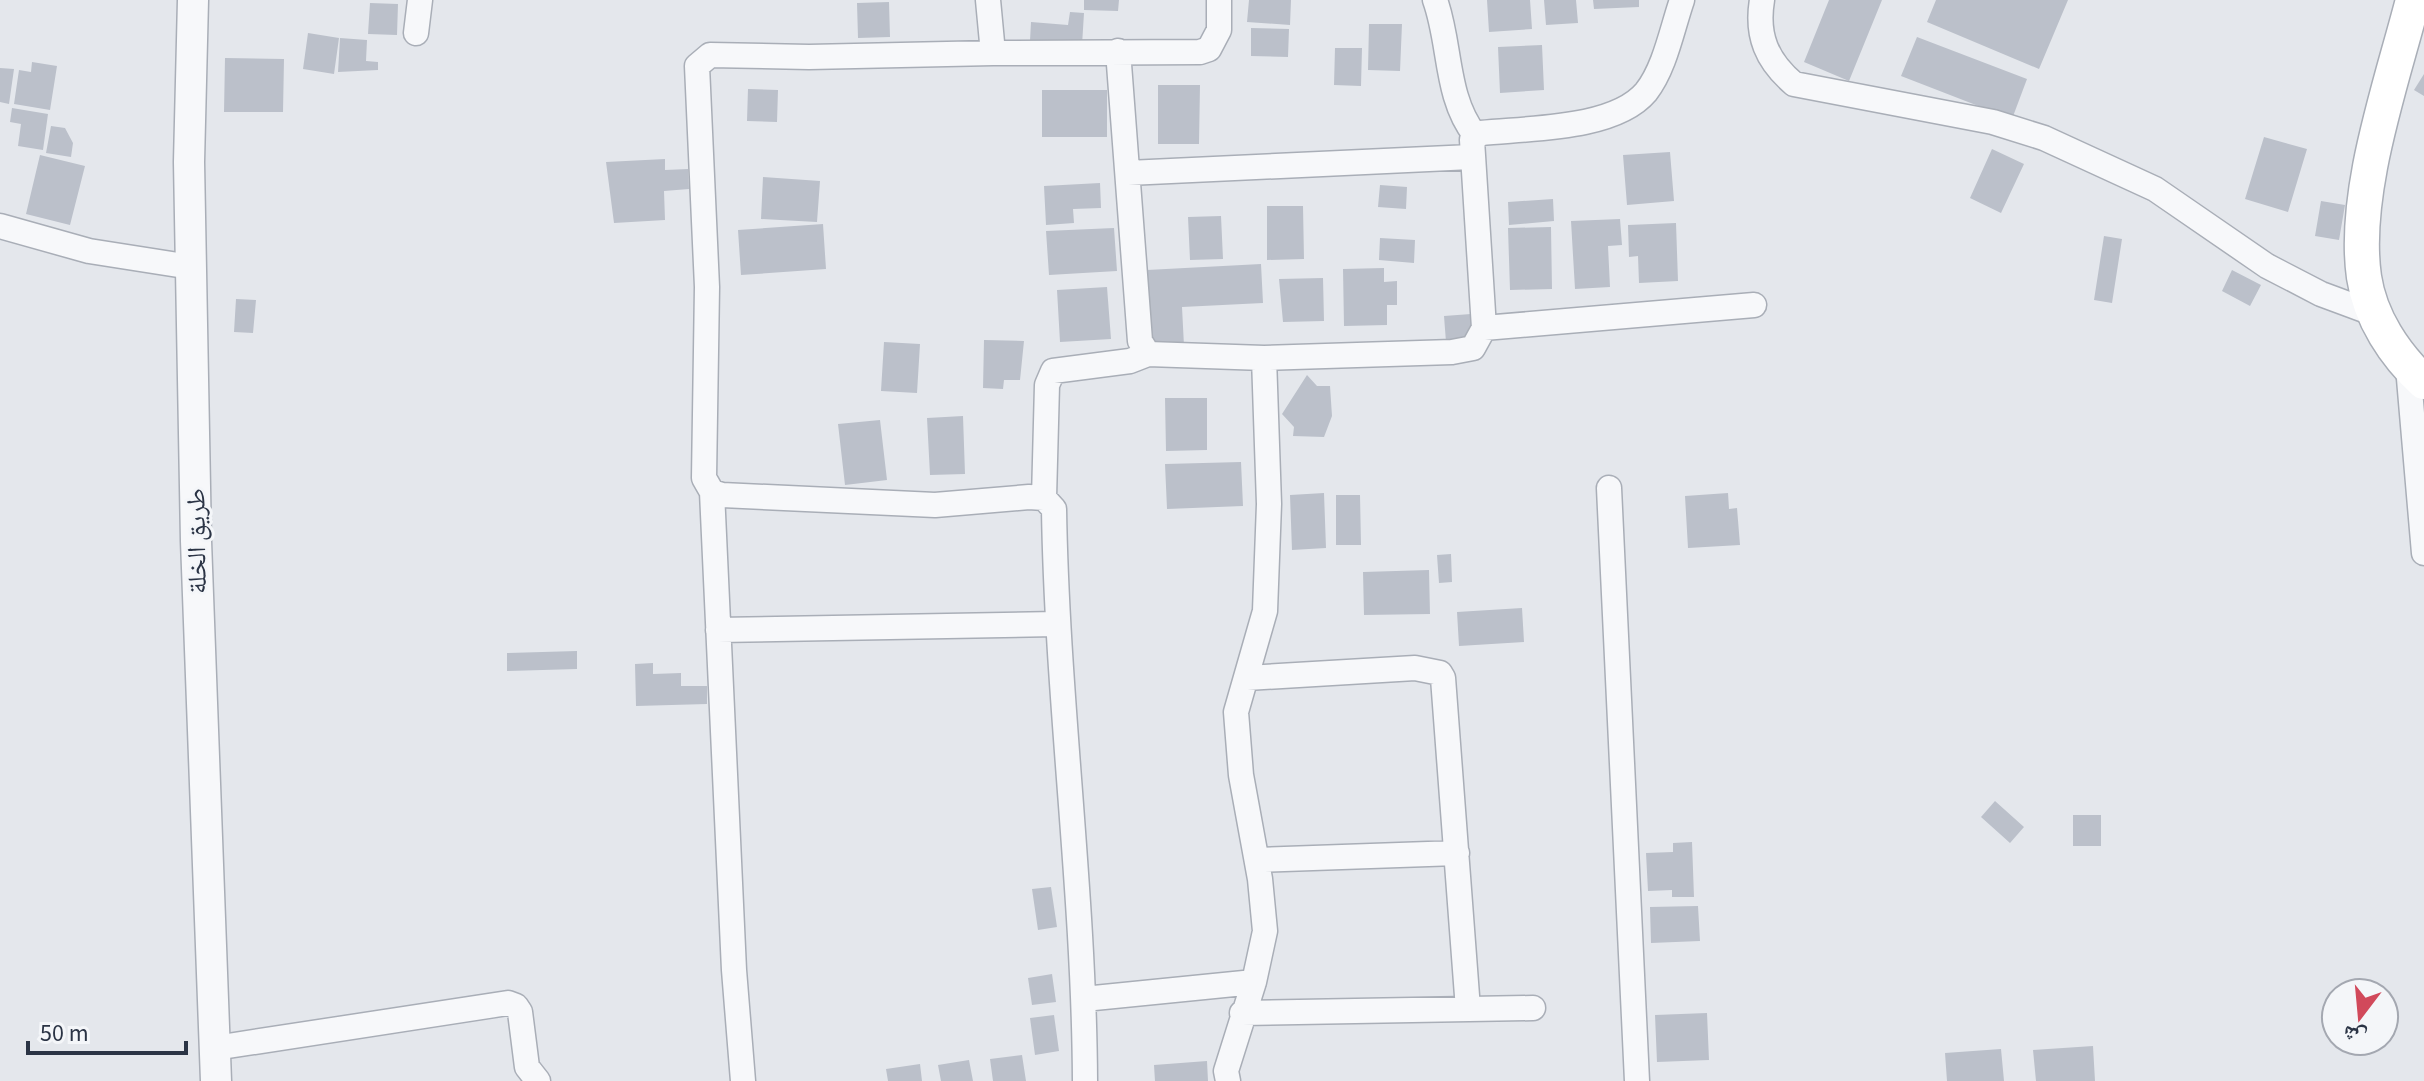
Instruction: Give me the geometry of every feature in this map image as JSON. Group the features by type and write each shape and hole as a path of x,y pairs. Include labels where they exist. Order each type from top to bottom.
{"main road":[{"path":"2414,0 2363,207 2364,278 2375,314 2416,375"}],"street":[{"name":"طريق الخلة","path":"193,0 191,267 204,808 216,1081"},
{"path":"416,33 420,0"},
{"path":"988,0 993,53"},
{"path":"743,1081 734,970 712,492 704,478 707,287 697,66 710,55 809,57 1200,52 1209,49 1219,30 1219,0"},
{"path":"1085,1081 1084,999 1056,624 1054,509 1044,498 1047,385 1053,371 1130,361 1148,354 1264,358 1452,352 1473,348 1484,328 1473,146 1453,87 1445,27 1435,0"},
{"path":"1128,173 1473,146 1607,117 1630,106 1646,92 1656,76 1682,0"},
{"path":"1762,0 1762,41 1773,67 1794,84 1993,122 2044,138 2155,189 2267,266 2321,294 2375,314"},
{"path":"2414,0 2424,7"},
{"path":"1118,51 1140,341 1148,354"},
{"path":"0,226 89,251 191,267"},
{"path":"1484,328 1754,305"},
{"path":"1228,1081 1226,1071 1254,982 1265,931 1236,712 1265,611 1269,504 1264,358"},
{"path":"2416,375 2424,553"},
{"path":"1609,488 1637,1081"},
{"path":"712,492 935,505 1044,498"},
{"path":"718,630 1056,624"},
{"path":"1247,678 1415,668 1440,673 1468,1009"},
{"path":"1257,860 1457,853"},
{"path":"1084,999 1254,982"},
{"path":"215,1048 508,1003 520,1012 527,1067 538,1081"},
{"path":"1242,1013 1533,1008"}],"building":[{"path":"1084,0 1119,0 1118,11 1084,10"},
{"path":"1249,0 1291,0 1290,25 1247,22"},
{"path":"1487,0 1530,0 1532,29 1489,32"},
{"path":"1544,0 1576,0 1578,23 1546,25"},
{"path":"1593,0 1639,0 1639,7 1594,9"},
{"path":"1829,0 1882,0 1849,81 1804,62"},
{"path":"1936,0 2068,0 2039,69 1927,22"},
{"path":"889,2 890,37 858,38 857,3"},
{"path":"370,3 398,4 397,35 368,34"},
{"path":"1070,12 1084,13 1082,45 1030,41 1031,22 1068,25"},
{"path":"1369,24 1402,24 1400,71 1368,70"},
{"path":"1251,28 1289,29 1288,57 1251,56"},
{"path":"308,33 339,38 334,74 303,69"},
{"path":"1917,37 2027,79 2012,119 1901,76"},
{"path":"340,38 367,40 366,61 378,62 378,70 338,72"},
{"path":"1542,45 1544,90 1500,93 1498,47"},
{"path":"1335,48 1362,48 1361,86 1334,85"},
{"path":"225,58 284,59 283,112 224,112"},
{"path":"32,62 57,66 50,110 14,104 19,70 31,72"},
{"path":"0,68 14,69 9,104 0,102"},
{"path":"2424,74 2424,96 2414,90"},
{"path":"1158,85 1200,85 1199,144 1158,144"},
{"path":"748,89 778,90 777,122 747,121"},
{"path":"1042,90 1107,90 1107,137 1042,137"},
{"path":"12,108 48,114 43,150 18,146 21,124 10,122"},
{"path":"51,126 65,128 73,143 71,157 46,153"},
{"path":"2264,137 2307,149 2288,212 2245,199"},
{"path":"1992,149 2024,164 2001,213 1970,198"},
{"path":"1670,152 1674,201 1627,205 1623,155"},
{"path":"40,155 85,166 70,225 26,214"},
{"path":"665,159 665,170 688,169 689,189 664,191 665,220 614,223 606,162"},
{"path":"763,177 820,181 817,222 761,219"},
{"path":"1100,183 1101,208 1073,209 1074,223 1046,225 1044,186"},
{"path":"1380,185 1407,187 1406,209 1378,207"},
{"path":"1553,199 1554,221 1509,225 1508,202"},
{"path":"2321,201 2345,205 2339,240 2315,236"},
{"path":"1267,206 1303,206 1304,259 1267,260"},
{"path":"1221,216 1223,259 1190,260 1188,217"},
{"path":"1620,219 1622,245 1608,246 1610,287 1575,289 1571,221"},
{"path":"1676,223 1678,281 1639,283 1638,256 1629,257 1628,225"},
{"path":"823,224 826,269 741,275 738,230"},
{"path":"1551,227 1552,289 1510,290 1508,228"},
{"path":"1114,228 1117,271 1049,275 1046,231"},
{"path":"2104,236 2122,239 2112,303 2094,300"},
{"path":"1380,238 1415,240 1414,263 1379,260"},
{"path":"1261,264 1263,303 1182,307 1184,346 1151,348 1147,270"},
{"path":"1384,268 1384,282 1397,281 1397,305 1387,305 1387,325 1344,326 1343,269"},
{"path":"2232,270 2261,285 2250,306 2222,291"},
{"path":"1323,278 1324,321 1283,322 1279,279"},
{"path":"1107,287 1111,339 1060,342 1057,290"},
{"path":"236,299 256,300 253,333 234,332"},
{"path":"1471,314 1473,340 1446,342 1444,316"},
{"path":"984,340 1024,341 1020,380 1004,380 1003,389 983,388"},
{"path":"884,342 920,344 917,393 881,391"},
{"path":"1307,375 1317,386 1330,386 1332,416 1324,437 1293,436 1294,427 1282,414"},
{"path":"1165,398 1207,398 1207,450 1166,451"},
{"path":"963,416 965,474 930,475 927,418"},
{"path":"880,420 887,480 845,485 838,424"},
{"path":"1241,462 1243,506 1167,509 1165,464"},
{"path":"1324,493 1326,548 1292,550 1290,495"},
{"path":"1728,493 1729,509 1737,508 1740,545 1688,548 1685,496"},
{"path":"1336,495 1360,495 1361,545 1336,545"},
{"path":"1451,554 1452,582 1439,583 1437,555"},
{"path":"1429,570 1430,614 1364,615 1363,572"},
{"path":"1522,608 1524,642 1459,646 1457,612"},
{"path":"577,651 577,669 507,671 507,653"},
{"path":"653,663 653,674 681,673 681,686 707,686 707,704 636,706 635,664"},
{"path":"1995,801 2024,827 2010,843 1981,817"},
{"path":"2073,815 2101,815 2101,846 2073,846"},
{"path":"1692,842 1694,897 1672,897 1672,890 1648,891 1646,853 1673,852 1673,843"},
{"path":"1051,887 1057,927 1038,930 1032,889"},
{"path":"1698,906 1700,941 1651,943 1650,907"},
{"path":"1052,974 1056,1002 1032,1005 1028,978"},
{"path":"1707,1013 1709,1060 1657,1062 1655,1015"},
{"path":"1054,1015 1059,1051 1035,1055 1030,1018"},
{"path":"2093,1046 2095,1081 2036,1081 2033,1050"},
{"path":"2001,1049 2004,1081 1947,1081 1945,1053"},
{"path":"1022,1055 1026,1081 993,1081 990,1059"},
{"path":"969,1060 973,1081 941,1081 938,1065"},
{"path":"1207,1061 1208,1081 1155,1081 1154,1065"},
{"path":"920,1064 922,1081 888,1081 886,1069"}]}
